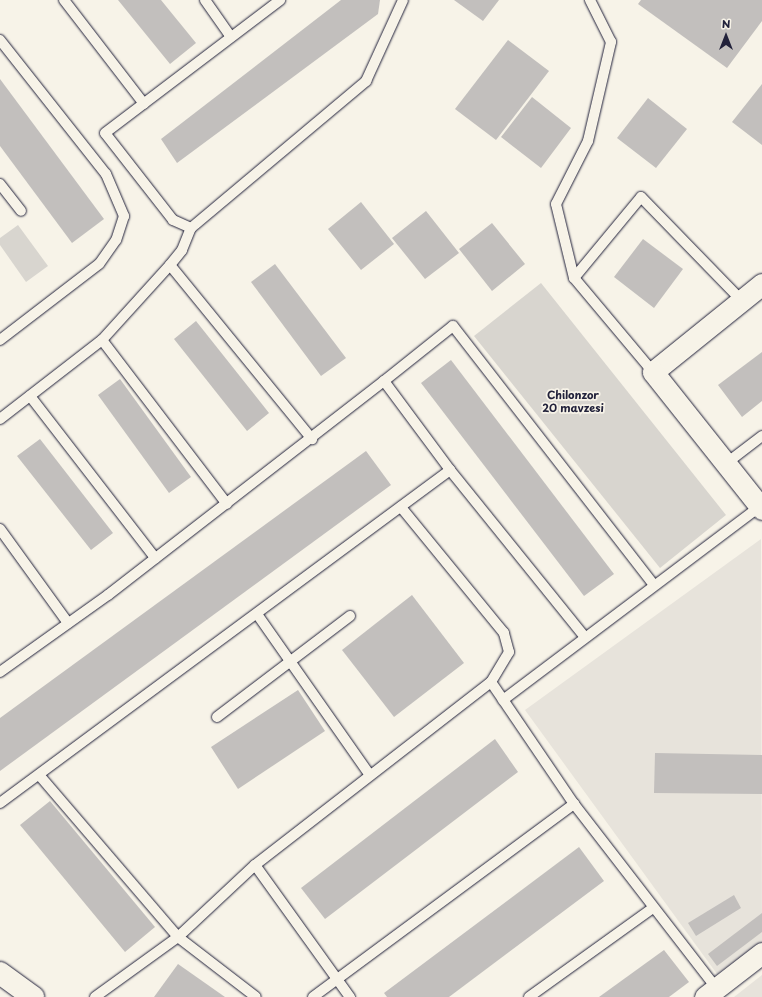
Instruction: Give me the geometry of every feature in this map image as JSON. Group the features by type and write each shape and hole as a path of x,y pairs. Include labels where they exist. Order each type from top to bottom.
{"main road":[{"path":"0,973 33,997"}],"street":[{"path":"761,507 728,462 653,372 762,284"},
{"path":"711,993 762,953"}],"lane":[{"path":"64,0 144,104"},
{"path":"205,0 231,37"},
{"path":"191,228 173,220 105,133 280,0"},
{"path":"0,419 102,340 182,250 191,228 366,81 403,0"},
{"path":"590,0 611,42 588,141 556,204 574,278 653,372"},
{"path":"0,40 106,174 124,216 116,240 99,264 0,340"},
{"path":"0,184 22,211"},
{"path":"574,278 641,197 742,300"},
{"path":"170,265 312,439"},
{"path":"0,672 227,504 312,439 453,326 653,584"},
{"path":"102,340 227,504"},
{"path":"384,381 450,470 584,636"},
{"path":"30,396 155,558"},
{"path":"728,462 762,436"},
{"path":"0,803 40,776 450,470"},
{"path":"95,997 178,937 255,865 369,774 491,682 509,652 504,633 401,507"},
{"path":"503,700 653,584 761,507"},
{"path":"0,529 68,623"},
{"path":"257,614 289,662 369,774"},
{"path":"217,717 350,616"},
{"path":"491,682 574,804 653,908 711,993"},
{"path":"40,776 178,937 256,997"},
{"path":"313,997 574,804"},
{"path":"255,865 350,997"},
{"path":"528,997 653,908"}],"shaded area":[{"path":"18,225 48,266 26,282 0,245 0,238"},
{"path":"541,283 726,515 660,568 474,336"},
{"path":"761,539 762,942 717,974 525,710"},
{"path":"762,975 762,997 734,997"}],"building":[{"path":"118,0 161,0 196,43 170,64"},
{"path":"341,0 380,0 378,14 177,163 161,139"},
{"path":"454,0 499,0 483,21"},
{"path":"641,0 762,0 762,21 727,68 638,4"},
{"path":"508,40 549,71 496,140 455,109"},
{"path":"0,79 104,219 72,243 0,146"},
{"path":"762,84 762,145 732,122"},
{"path":"532,97 571,128 541,168 501,137"},
{"path":"648,98 687,129 656,168 617,138"},
{"path":"361,202 394,244 361,270 328,229"},
{"path":"426,211 459,253 425,279 392,238"},
{"path":"492,223 525,264 492,291 459,249"},
{"path":"643,239 683,269 654,308 614,277"},
{"path":"275,264 346,358 321,376 251,282"},
{"path":"196,321 269,413 247,431 174,339"},
{"path":"762,352 762,401 742,417 718,385"},
{"path":"451,360 614,574 584,596 421,383"},
{"path":"120,379 191,477 169,493 98,395"},
{"path":"40,439 113,533 91,550 17,456"},
{"path":"366,451 391,485 0,771 0,718"},
{"path":"412,595 464,663 394,717 342,650"},
{"path":"298,690 325,731 238,789 211,747"},
{"path":"495,739 518,772 325,919 301,888"},
{"path":"655,753 762,755 762,794 654,793"},
{"path":"50,801 155,927 125,952 20,825"},
{"path":"579,847 604,881 449,997 387,997 384,993"},
{"path":"734,895 741,908 696,936 688,923"},
{"path":"762,913 762,932 717,966 708,954"},
{"path":"664,950 689,982 669,997 599,997"},
{"path":"178,964 225,997 154,997"}],"district":[{"name":"Chilonzor 20 mavzesi","path":"573,402"}]}
